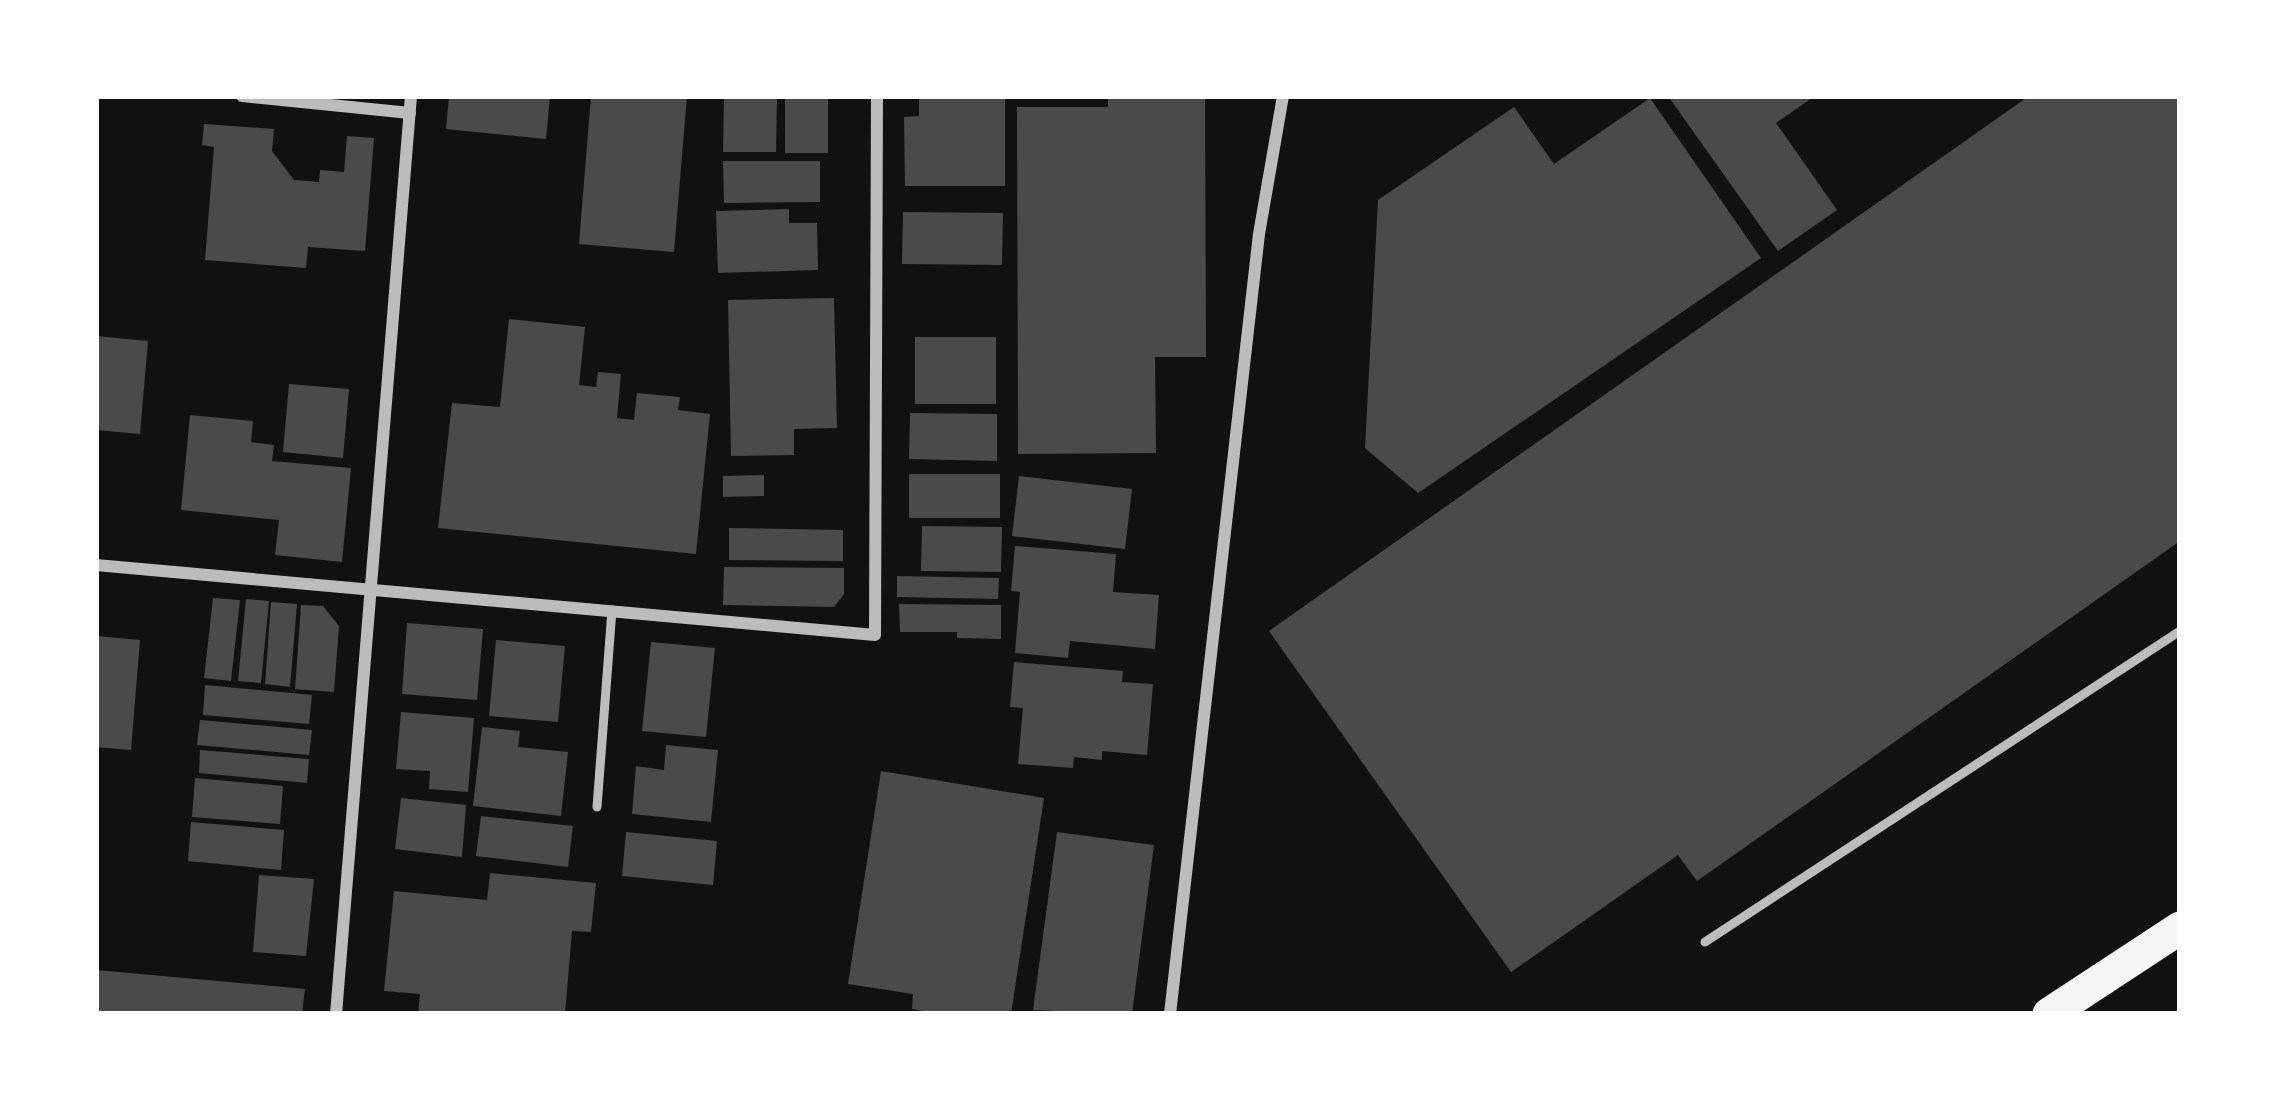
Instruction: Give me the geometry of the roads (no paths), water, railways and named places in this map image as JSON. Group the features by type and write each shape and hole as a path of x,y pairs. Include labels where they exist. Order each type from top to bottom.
{"highway":[{"path":"2049,1014 2180,928"}],"street":[{"path":"242,96 410,113"},
{"path":"336,1014 411,96"},
{"path":"96,565 875,635 877,96"},
{"path":"1170,1014 1259,234 1283,96"}],"lane":[{"path":"597,807 611,610"},
{"path":"1705,942 2180,631"}]}
